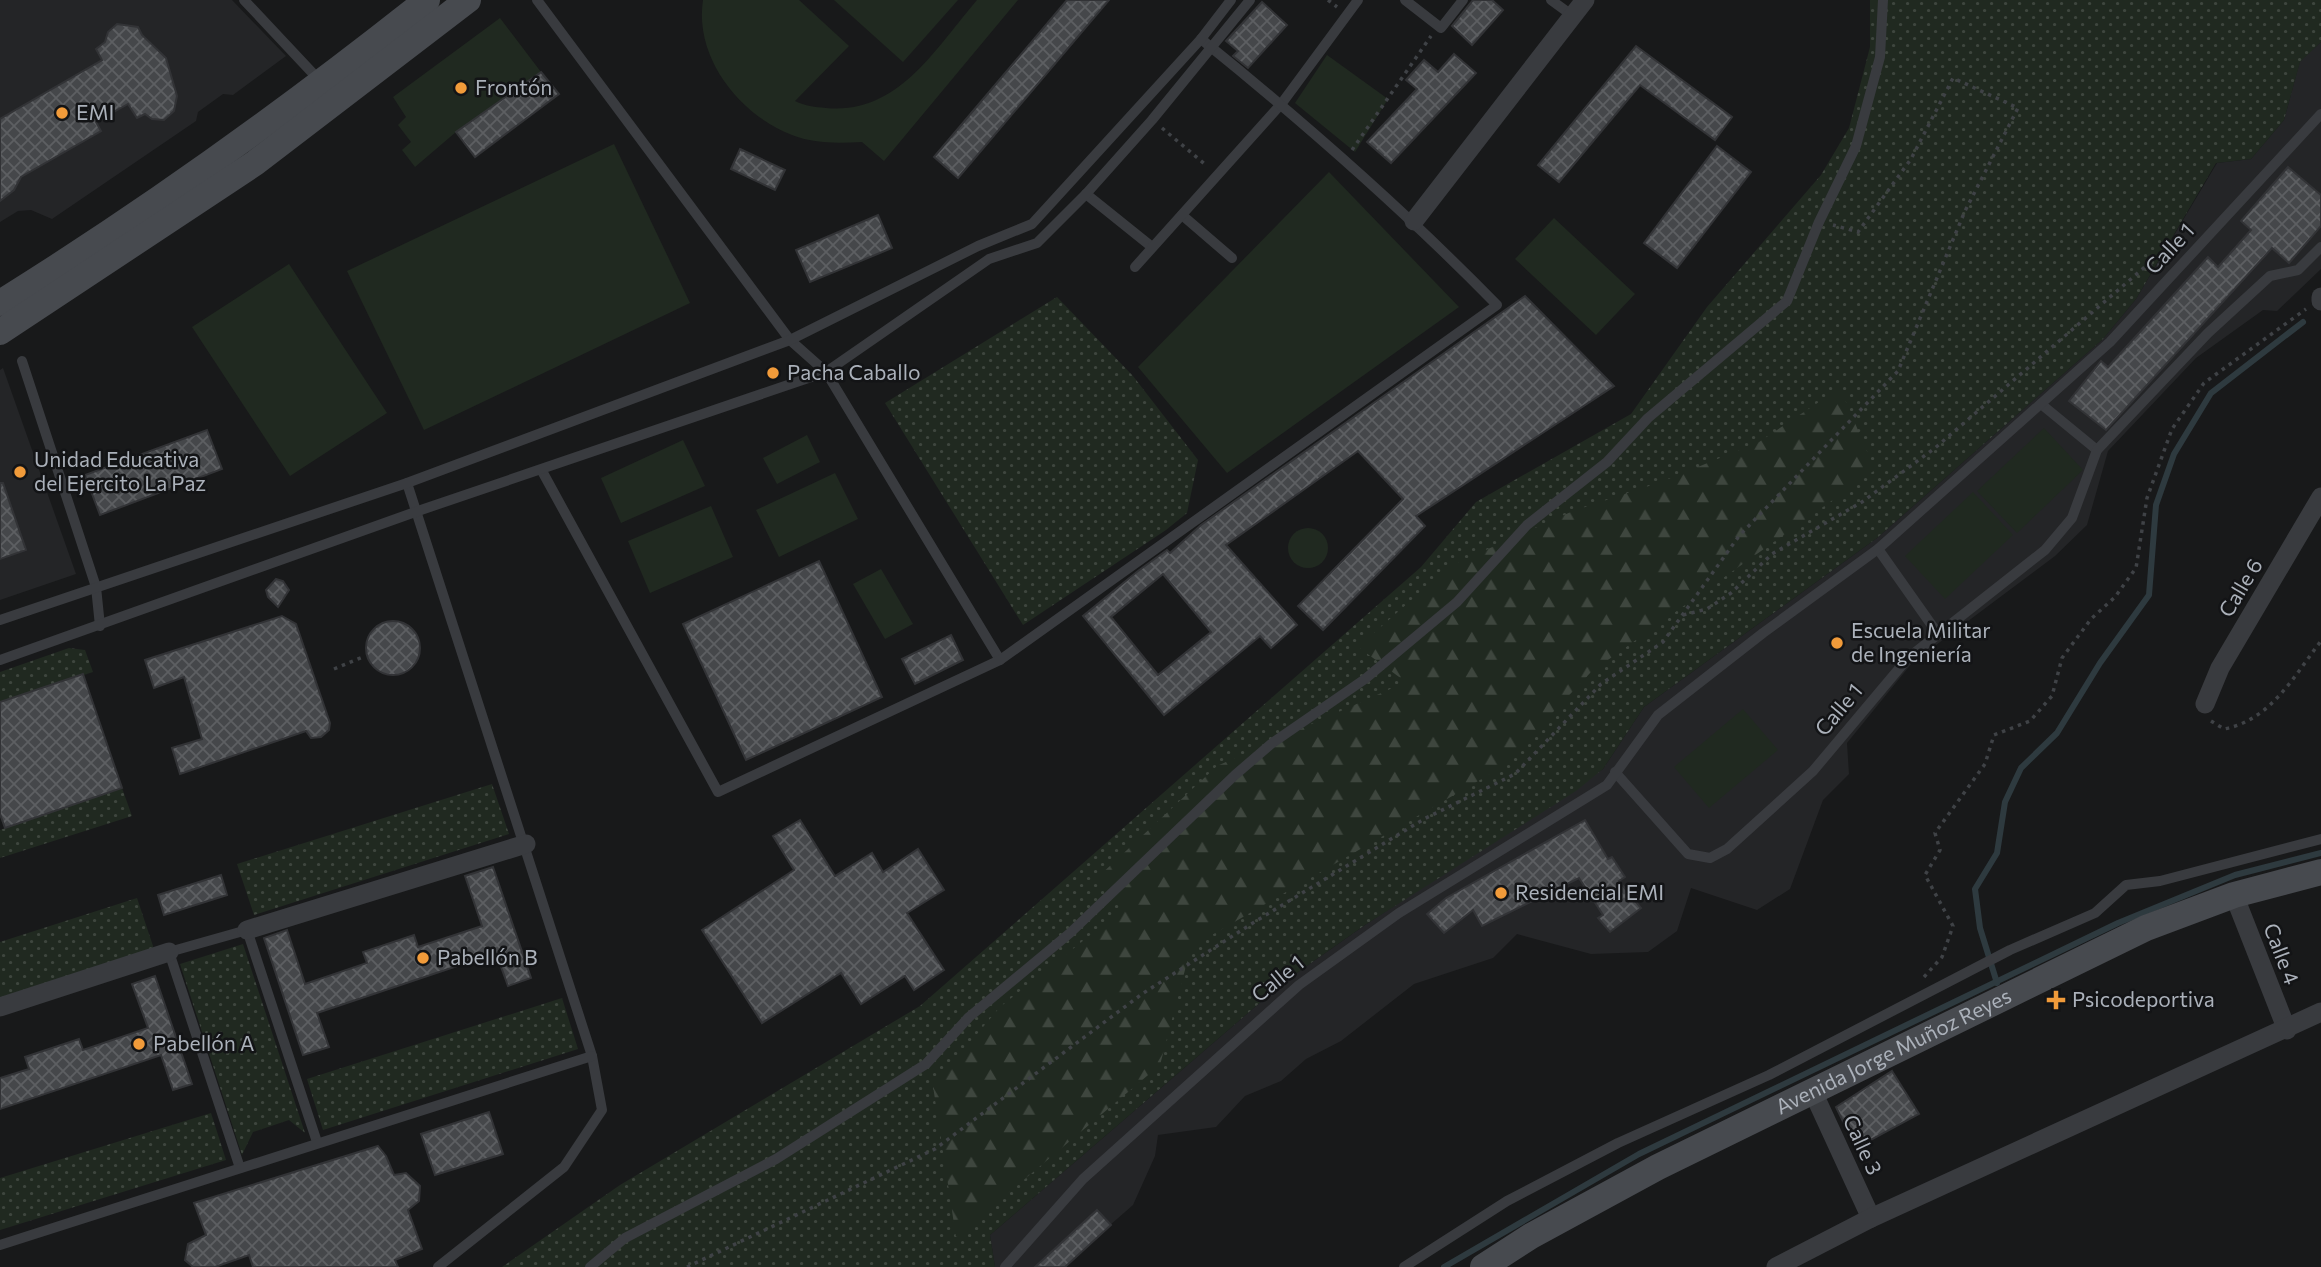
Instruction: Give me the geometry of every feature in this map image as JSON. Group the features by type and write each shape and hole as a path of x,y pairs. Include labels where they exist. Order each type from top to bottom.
{"main road":[{"path":"0,332 189,208 330,92 427,0"},
{"path":"0,303 330,92 396,55 468,0"},
{"name":"Avenida Jorge Muñoz Reyes","path":"1483,1267 1531,1236 1658,1167 2146,928 2234,895 2321,872"}],"street":[{"path":"1414,221 1579,8"},
{"name":"Calle 6","path":"2205,704 2220,667 2321,497"},
{"path":"247,930 526,844"},
{"name":"Calle 4","path":"2234,895 2287,1030"},
{"path":"0,1007 169,952"},
{"path":"1776,1267 1871,1218 2287,1030 2321,1012"},
{"name":"Calle 3","path":"1812,1092 1871,1218"}],"lane":[{"path":"244,0 330,92"},
{"path":"396,55 414,29 449,0"},
{"path":"537,0 790,340 826,372 1000,660"},
{"path":"0,620 407,483 790,340 978,246 1032,225 1201,39 1231,0"},
{"path":"0,660 418,511 542,471 826,372 989,259 1037,243 1086,194 1152,120 1250,0"},
{"path":"1135,267 1282,103 1358,0"},
{"path":"1405,0 1441,28 1462,0"},
{"path":"1551,0 1579,8"},
{"path":"590,1267 625,1238 776,1159 926,1064 968,1017 1070,933 1235,775 1271,744 1365,679 1457,601 1527,525 1607,462 1648,418 1787,301 1819,222 1856,146 1881,57 1883,0"},
{"path":"542,471 718,792 1000,660 1497,305 1414,221 1346,159 1282,103 1201,39"},
{"name":"Calle 1","path":"1005,1267 1083,1179 1299,985 1399,913 1607,785 1658,715 1763,633 1878,550 2110,342 2321,114"},
{"path":"1086,194 1152,247"},
{"path":"1182,215 1232,258"},
{"name":"Calle 1","path":"1615,772 1688,855 1710,858 1727,849 1813,771 1908,658 2045,550 2072,517 2097,450 2208,333 2270,276 2298,270 2321,247"},
{"path":"22,361 96,587 100,626"},
{"path":"2041,404 2097,450"},
{"path":"407,483 526,844 592,1056 602,1110 564,1167 438,1267"},
{"path":"1878,550 1938,634"},
{"path":"1404,1267 1507,1201 1618,1143 1769,1075 2010,950 2095,913 2126,885 2160,881 2321,839"},
{"path":"240,1168 169,952 247,930 317,1142"},
{"path":"0,1245 592,1056"}],"path":[{"path":"1346,159 1425,41 1441,28"},
{"path":"687,1267 934,1149 1142,995 1256,921 1424,820 1515,775 1601,684 1662,642 1738,536 1898,371 1965,211 2018,108 1953,78 1911,159 1858,232 1819,222"},
{"path":"1152,120 1217,175"},
{"path":"1681,616 1707,609 1731,593 1772,554 1863,502 1936,448 2146,266 2183,264"},
{"path":"1922,980 1942,957 1953,926 1925,875 1940,850 1935,833 1985,764 1994,735 2030,721 2052,696 2063,658 2091,618 2115,597 2136,568 2147,498 2172,429 2204,383 2320,299"},
{"path":"2205,704 2211,722 2224,729 2239,726 2257,717 2273,705 2321,641"},
{"path":"334,669 365,656"}],"shaded area":[{"path":"0,0 232,0 286,56 233,95 223,94 198,112 196,121 52,219 31,210 18,211 0,222"},
{"name":"Escuela Militar de Ingeniería","path":"2321,42 2321,269 2277,311 2263,310 2196,358 2108,451 2087,525 2055,556 1912,663 1847,743 1849,774 1823,800 1790,889 1757,910 1691,888 1677,931 1648,952 1591,954 1517,934 1493,958 1414,984 1341,1041 1306,1059 1281,1081 1245,1096 1216,1127 1158,1135 1155,1156 1133,1205 1062,1267 995,1267 990,1235 1284,982 1365,925 1603,769 1644,707 1877,538 2103,339 2136,299 2217,163 2251,159 2284,120 2300,61"},
{"name":"Unidad Educativa del Ejercito La Paz","path":"3,368 76,574 0,600 0,370"}],"green space":[{"path":"703,0 799,0 849,46 795,101 826,108 851,107 874,101 894,90 930,58 977,0 1018,0 884,161 862,142 826,142 800,138 773,126 755,114 725,82 713,63 702,22"},
{"path":"834,0 958,0 903,62"},
{"path":"1870,0 2321,0 2321,42 2300,62 2284,120 2251,159 2216,163 2136,299 2103,339 1877,538 1644,707 1603,769 1576,791 1365,925 1284,982 990,1235 995,1267 502,1267 620,1185 920,1006 1421,567 1476,502 1631,414 1707,307 1821,175 1849,128 1870,47"},
{"name":"Frontón","path":"500,18 541,72 456,132 415,167 402,150 411,142 398,125 406,117 393,97"},
{"path":"1327,55 1388,99 1355,152 1295,103"},
{"path":"614,144 690,303 424,430 347,271"},
{"path":"1329,172 1459,307 1227,473 1138,367"},
{"path":"1554,218 1635,294 1596,335 1515,259"},
{"path":"289,264 387,413 290,476 192,327"},
{"path":"1057,297 1133,376 1198,460 1187,513 1166,530 1023,625 885,403"},
{"path":"1840,388 1875,470 1591,672 1499,769 1191,947 1160,1065 956,1237 933,1086 1000,1007 1123,909 1097,878 1217,766 1406,682 1358,647 1450,566 1573,511 1661,482 1759,442"},
{"path":"2044,428 2083,470 2017,533 1977,491"},
{"path":"807,435 820,462 777,484 763,458"},
{"path":"683,440 705,486 621,523 601,478"},
{"path":"835,473 858,519 779,557 756,510"},
{"path":"1973,492 2013,535 1945,599 1905,556"},
{"path":"711,506 733,557 650,593 628,541"},
{"path":"1308,528 1316,529 1322,534 1327,540 1327,556 1322,562 1316,567 1308,568 1300,567 1294,562 1289,556 1288,548 1289,540 1294,534 1300,529"},
{"path":"881,569 913,624 885,639 853,584"},
{"path":"69,648 85,650 93,672 0,702 0,672"},
{"path":"1743,709 1778,750 1709,808 1674,767"},
{"path":"492,784 509,834 254,915 237,864"},
{"path":"122,788 132,816 0,858 0,830"},
{"path":"137,898 154,949 0,998 0,942"},
{"path":"243,944 305,1133 289,1120 253,1132 242,1155 180,964"},
{"path":"562,998 578,1049 323,1130 307,1079"},
{"path":"211,1113 226,1160 0,1230 0,1178"}],"building":[{"path":"1067,0 1109,0 958,178 934,157"},
{"path":"1473,0 1492,0 1503,10 1472,45 1452,26"},
{"path":"1262,2 1287,25 1248,68 1233,56 1238,51 1226,41"},
{"name":"EMI","path":"117,24 138,27 142,35 166,58 177,96 174,111 164,120 152,119 145,114 137,118 128,104 96,122 101,131 21,177 14,190 0,201 0,119 102,60 96,49 105,42 108,32"},
{"path":"1636,46 1732,117 1715,140 1640,85 1559,182 1538,165"},
{"path":"1454,54 1476,73 1391,163 1367,142 1417,89 1406,80 1424,60 1438,72"},
{"path":"541,72 559,94 475,157 456,132"},
{"path":"1717,146 1751,172 1677,268 1644,243"},
{"path":"740,149 785,170 775,190 731,169"},
{"path":"2288,167 2321,195 2321,226 2289,263 2272,248 2106,430 2069,401 2101,361 2108,367 2208,257 2218,267 2251,230 2241,221"},
{"path":"878,215 892,248 810,282 796,250"},
{"path":"1525,296 1614,386 1416,516 1425,526 1323,630 1298,606 1403,499 1358,451 1226,545 1297,625 1271,648 1260,636 1164,715 1083,616 1167,550 1170,553 1201,525","holes":["1163,574 1211,632 1158,675 1111,617"]},
{"path":"207,430 222,469 100,515 85,475"},
{"path":"0,483 3,483 26,550 0,559"},
{"path":"819,561 882,697 746,760 683,624"},
{"path":"276,579 283,581 289,590 278,607 268,597 266,590"},
{"path":"282,616 296,624 330,723 329,730 321,737 311,738 306,731 180,774 172,748 202,739 184,677 154,688 145,660"},
{"path":"398,621 408,625 416,633 420,648 416,663 408,671 388,675 378,671 370,663 366,643 370,633 378,625"},
{"path":"951,635 963,660 915,684 902,659"},
{"path":"83,674 122,788 5,828 0,814 0,702"},
{"path":"800,820 835,876 872,853 883,872 918,849 944,890 907,913 944,970 914,990 905,976 861,1004 841,973 762,1023 702,930 794,870 773,836"},
{"path":"1585,820 1608,859 1612,857 1625,877 1619,881 1641,908 1610,932 1598,918 1603,915 1579,878 1482,926 1473,910 1444,933 1427,914 1446,898"},
{"name":"Pabellón B","path":"493,867 531,978 508,986 496,953 317,1013 329,1047 303,1055 264,938 287,930 305,984 367,963 363,952 414,935 418,947 482,926 465,876"},
{"path":"221,875 227,895 164,915 158,895"},
{"name":"Pabellón A","path":"155,976 192,1084 173,1090 161,1055 0,1109 0,1078 29,1069 25,1057 79,1039 83,1050 148,1028 132,984"},
{"path":"1892,1071 1919,1114 1856,1148 1836,1107"},
{"path":"489,1112 503,1154 435,1175 421,1134"},
{"path":"378,1146 386,1156 394,1175 406,1173 420,1186 419,1201 408,1210 422,1249 395,1260 398,1267 253,1267 249,1255 215,1267 193,1267 185,1260 188,1244 206,1235 194,1203"},
{"path":"1097,1210 1111,1225 1065,1267 1035,1267"}],"waterway":[{"path":"1997,983 1980,928 1975,889 1997,853 2005,802 2021,768 2057,733 2100,663 2149,595 2156,505 2174,454 2211,393 2303,322"},
{"path":"1444,1267 1639,1154 2118,923 2235,875 2321,853"}],"place":[{"name":"Frontón","path":"461,88"},
{"name":"EMI","path":"62,113"},
{"name":"Pacha Caballo","path":"773,373"},
{"name":"Unidad Educativa del Ejercito La Paz","path":"20,472"},
{"name":"Escuela Militar de Ingeniería","path":"1837,643"},
{"name":"Residencial EMI","path":"1501,893"},
{"name":"Pabellón B","path":"423,958"},
{"name":"Psicodeportiva","path":"2056,1000"},
{"name":"Pabellón A","path":"139,1044"}]}
